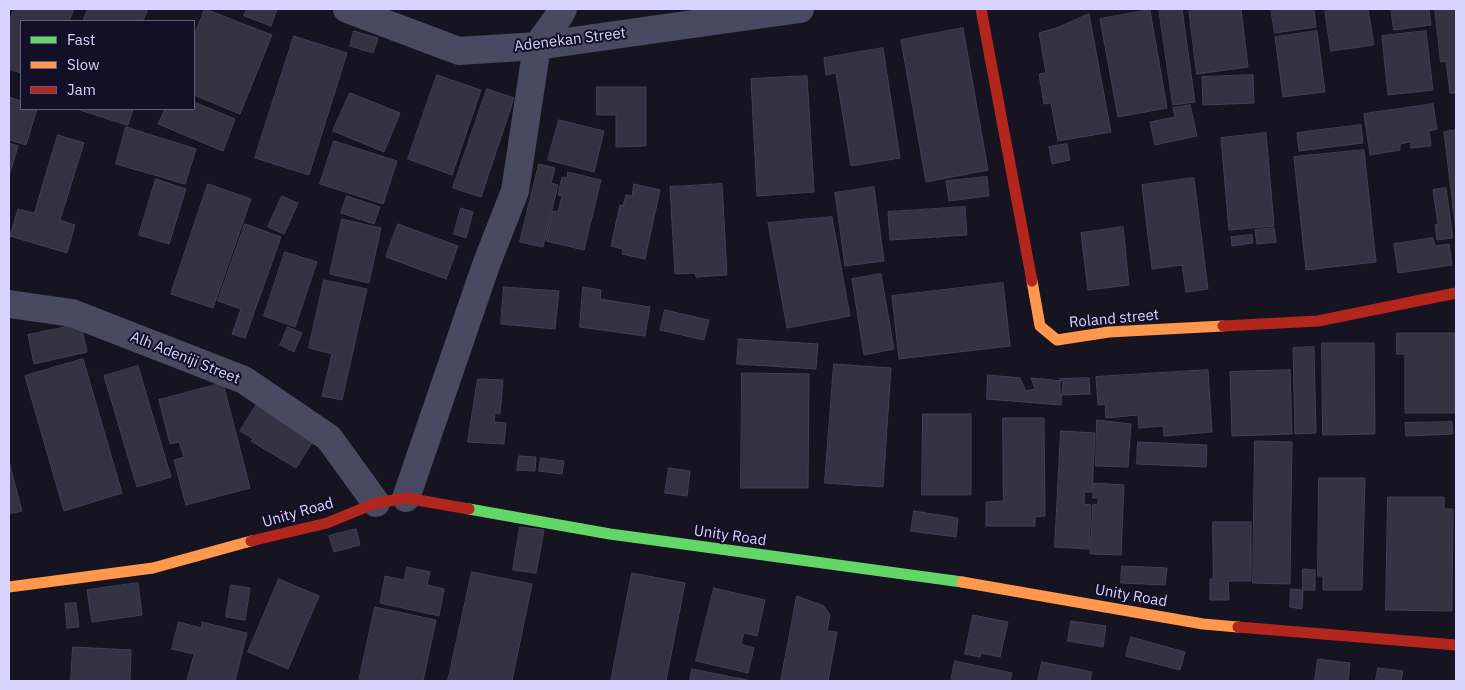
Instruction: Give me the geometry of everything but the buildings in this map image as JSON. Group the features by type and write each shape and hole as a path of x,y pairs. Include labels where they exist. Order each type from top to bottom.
{"street":[{"name":"Adenekan Street","path":"347,9 459,51 537,46 800,9"},
{"path":"406,498 486,265 515,191 537,46 562,9"},
{"name":"Roland street","path":"980,9 1040,326 1057,340 1109,332 1318,321 1456,293"},
{"name":"Alh Adeniji Street","path":"9,304 72,313 244,380 329,438 376,503"},
{"name":"Unity Road","path":"9,587 153,568 327,523 376,503 406,498 610,534 989,586 1203,624 1456,644"}],"traffic: fast":[{"path":"469,509 610,534 962,582"}],"traffic: slow":[{"path":"1032,281 1040,326 1057,340 1109,332 1223,326"},
{"path":"9,587 153,568 251,541"},
{"path":"962,582 1203,624 1238,627"}],"traffic: jam":[{"path":"981,9 1032,281"},
{"path":"1223,326 1318,321 1456,293"},
{"path":"251,541 327,523 376,503 406,498 469,509"},
{"path":"1238,627 1456,645"}]}
